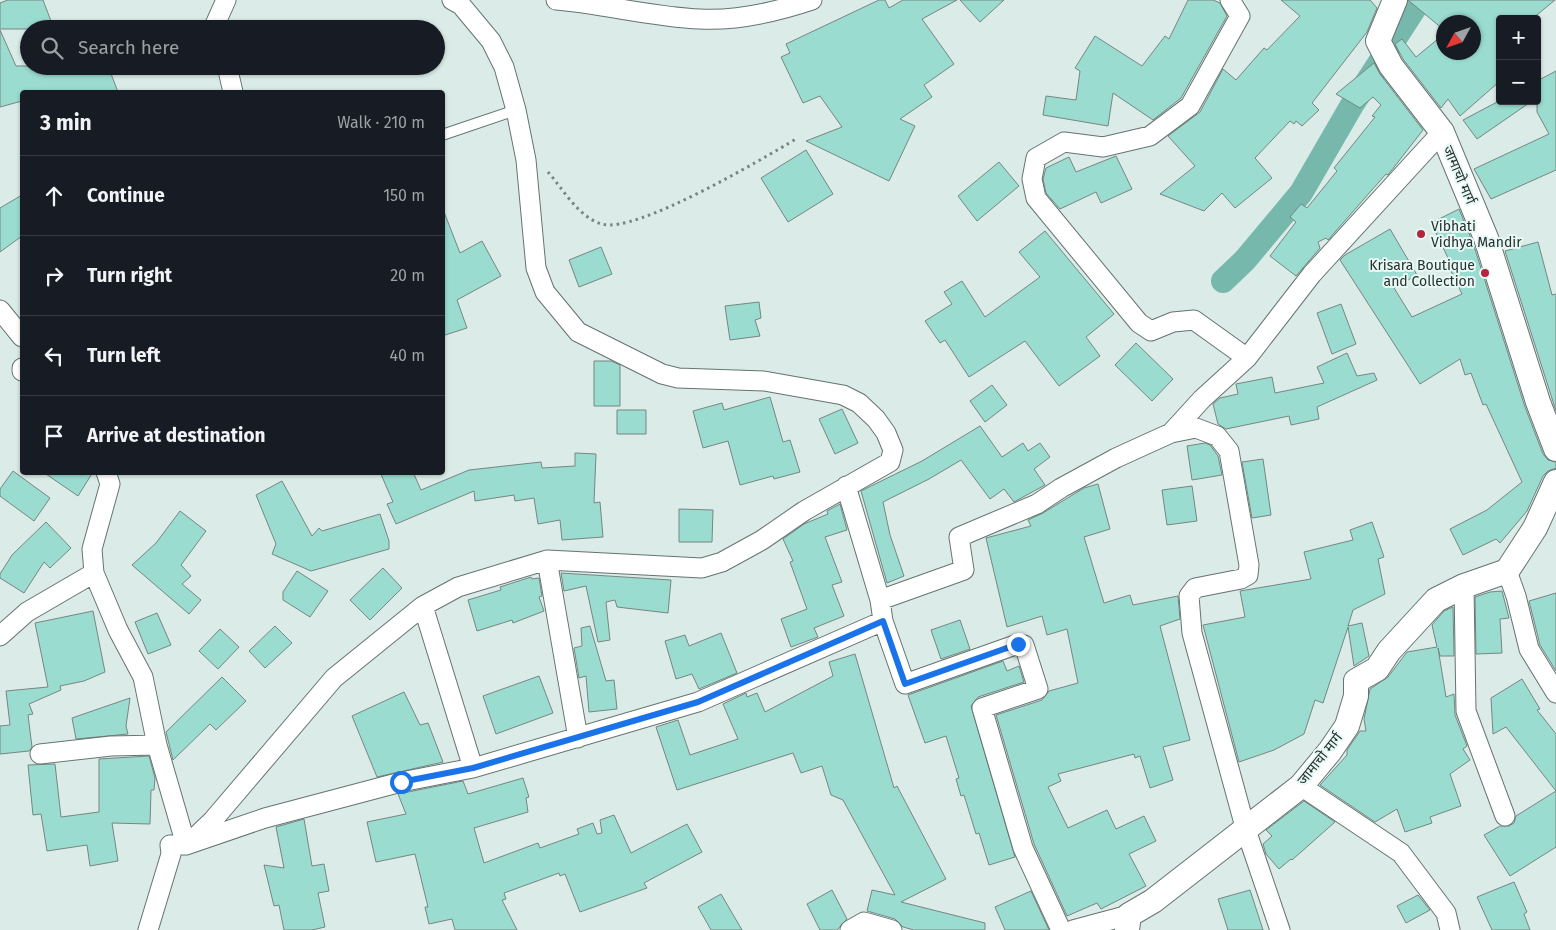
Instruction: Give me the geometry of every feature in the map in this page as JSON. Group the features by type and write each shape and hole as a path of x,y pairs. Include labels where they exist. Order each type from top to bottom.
{"street":[{"path":"217,20 226,0"},
{"path":"186,846 213,820 334,678 423,606 458,587 548,560 702,568 722,562 762,540 846,486 890,462 893,450 886,433 876,419 859,403 843,395 764,381 678,378 662,374 578,332 545,292 536,268 526,160 516,110 504,67 491,41 461,5 452,0"},
{"path":"556,0 701,19 754,16 812,0"},
{"path":"1230,0 1240,16 1190,106 1150,136 1103,147 1064,142 1036,158 1032,179 1036,198 1139,323 1151,331 1173,322 1194,320 1247,358"},
{"name":"जामाचो मार्ग","path":"1394,0 1378,41 1391,66 1442,132 1486,238 1538,402 1556,449"},
{"path":"229,75 233,90"},
{"path":"1170,433 1202,399 1247,358 1312,274 1442,132"},
{"path":"0,310 20,335"},
{"path":"880,600 964,570 959,537 1037,504 1061,488 1116,458 1170,433 1196,428 1217,436 1229,451 1249,565 1248,575 1241,579 1195,588 1189,596 1192,633 1246,828 1280,930"},
{"path":"107,475 110,484 92,549 94,572 109,603 118,630 143,677 157,745 186,846"},
{"path":"1556,482 1535,528 1507,570 1529,649 1556,693"},
{"path":"846,486 880,600 883,621 905,684 1018,644 1024,645 1038,689 982,708 1023,848 1061,930"},
{"path":"548,560 578,738"},
{"name":"जामाचो मार्ग","path":"1128,923 1153,901 1301,786 1330,751 1346,726 1356,696 1356,681 1377,669 1389,651 1436,600 1464,586 1507,570"},
{"path":"0,636 27,612 94,572"},
{"path":"1464,586 1466,711 1505,816"},
{"path":"423,606 473,768"},
{"path":"148,930 171,854 170,845 186,846 264,818 401,782 473,768 698,702 883,621"},
{"path":"40,754 111,746 157,745"},
{"path":"1301,786 1401,853 1446,913 1450,930"},
{"path":"850,930 864,922 892,930"},
{"path":"1073,930 1128,923"}],"lane":[{"path":"445,134 516,110"}],"path":[{"path":"526,160 538,160 587,218 615,227 659,211 734,176 796,139"}],"building":[{"path":"8,0 43,0 51,20 20,20 20,29 0,29 0,3"},
{"path":"879,0 885,0 889,8 903,0 957,0 922,19 954,64 924,85 932,97 900,119 915,126 889,181 806,141 842,127 820,96 803,103 781,57 790,53 786,44"},
{"path":"960,0 1004,0 980,22"},
{"path":"1188,0 1213,0 1220,3 1227,16 1181,98 1153,120 1113,93 1108,126 1043,115 1046,96 1076,100 1080,71 1075,68 1095,36 1142,66 1165,36 1169,39"},
{"path":"1281,0 1370,0 1377,8 1367,32 1312,103 1319,110 1302,126 1296,121 1294,124 1290,121 1255,158 1272,178 1235,208 1222,193 1204,211 1160,194 1195,166 1168,136 1200,112 1223,69 1236,80 1264,48 1267,50 1300,16"},
{"path":"1408,0 1555,0 1537,15 1496,15 1496,84 1460,116 1448,99 1441,108 1403,59 1395,44 1402,39 1416,57 1436,41 1436,60 1481,60 1481,15 1436,15 1436,23"},
{"path":"0,30 16,66 20,66 20,75 111,75 117,90 20,90 20,102 0,107"},
{"path":"1374,63 1380,74 1423,130 1388,175 1386,174 1328,240 1326,238 1318,242 1320,248 1296,276 1270,256 1296,222 1290,217 1301,204 1307,208 1337,171 1334,168 1375,117 1372,116 1381,105 1373,97 1360,108 1336,94"},
{"path":"1556,71 1556,170 1491,199 1474,169 1549,134 1537,112 1537,105 1541,105 1541,79"},
{"path":"1496,103 1496,105 1526,105 1477,139 1463,120"},
{"path":"806,150 833,194 788,222 761,178"},
{"path":"1116,156 1132,189 1101,203 1096,192 1060,209 1046,193 1043,179 1046,168 1069,157 1076,172"},
{"path":"999,162 1019,186 977,221 958,196"},
{"path":"20,196 20,237 0,252 0,208"},
{"path":"1459,209 1473,243 1525,407 1543,454 1548,460 1556,462 1556,468 1548,471 1543,476 1527,511 1500,543 1496,539 1463,555 1450,529 1487,510 1522,482 1486,404 1483,405 1471,373 1465,375 1460,359 1420,384 1340,260 1345,255 1390,229 1417,275 1394,288 1412,317 1462,294 1448,265 1451,264 1431,223"},
{"path":"445,215 460,253 482,241 501,276 457,300 467,328 445,335"},
{"path":"1045,231 1114,314 1086,337 1100,356 1059,386 1025,341 969,377 945,340 940,343 925,321 952,304 944,292 962,281 985,317 1040,277 1019,252"},
{"path":"1538,242 1552,295 1556,294 1556,411 1505,251"},
{"path":"601,247 612,274 579,287 569,260"},
{"path":"759,302 761,318 755,320 760,336 730,340 725,306"},
{"path":"1341,304 1356,344 1332,354 1317,313"},
{"path":"1136,343 1173,379 1152,401 1115,365"},
{"path":"1347,353 1357,376 1374,373 1377,380 1317,407 1319,419 1291,425 1289,416 1226,429 1218,424 1213,404 1220,398 1238,394 1236,384 1272,377 1275,393 1324,383 1317,367"},
{"path":"594,361 611,361 620,365 620,406 594,406"},
{"path":"992,385 1007,405 985,422 970,401"},
{"path":"770,397 783,442 790,440 800,472 774,479 773,476 740,485 728,441 703,448 693,411 722,403 724,410"},
{"path":"842,409 858,443 835,454 819,419"},
{"path":"617,410 646,410 646,434 617,434"},
{"path":"980,426 1002,457 1023,443 1028,451 1040,443 1050,457 1034,469 1045,485 1014,502 1004,489 990,499 961,460 929,479 883,502 890,535 904,576 887,583 861,491 922,461"},
{"path":"1205,443 1210,445 1218,456 1222,475 1192,480 1187,446"},
{"path":"575,453 596,454 594,503 600,502 603,537 562,540 560,520 538,524 534,498 515,501 514,495 475,501 474,491 396,524 387,504 393,502 381,475 414,475 421,490 469,470 541,462 542,468 575,466"},
{"path":"1263,459 1271,515 1252,518 1242,462"},
{"path":"13,471 50,498 34,521 0,496 0,489"},
{"path":"47,475 91,475 78,496"},
{"path":"282,481 312,536 319,528 322,531 380,514 389,541 389,549 311,571 272,554 276,544 256,495"},
{"path":"1098,484 1110,529 1084,537 1104,603 1130,595 1133,605 1178,596 1180,619 1160,626 1190,740 1163,747 1173,780 1150,788 1140,756 1135,758 1134,754 1058,774 1061,781 1048,787 1068,828 1107,810 1116,829 1144,816 1156,841 1129,854 1146,886 1101,909 1097,903 1067,916 1034,844 996,715 1042,700 1049,691 1078,683 1067,629 1047,635 1042,616 1007,627 986,538 1031,526 1028,520 1084,488"},
{"path":"1192,486 1197,521 1167,525 1162,490"},
{"path":"840,504 847,530 825,537 842,582 832,585 844,616 814,628 818,637 791,647 781,619 807,609 790,562 793,561 783,539 804,524 828,514 827,511"},
{"path":"679,509 713,510 712,542 679,542"},
{"path":"180,511 206,531 181,565 191,576 182,584 201,600 189,614 132,565 156,543"},
{"path":"46,522 71,548 50,568 44,562 24,593 0,578 0,574 12,555"},
{"path":"1372,522 1384,557 1378,559 1385,594 1353,610 1348,626 1362,623 1369,656 1354,666 1348,627 1323,703 1315,700 1304,734 1274,750 1239,762 1203,625 1245,617 1240,591 1311,579 1304,552 1353,540 1350,530"},
{"path":"383,568 402,588 370,620 350,600"},
{"path":"297,571 328,591 310,617 283,600 283,592"},
{"path":"561,573 671,580 668,613 617,607 615,600 606,602 610,640 598,642 586,586 564,591"},
{"path":"531,577 532,579 539,578 542,596 539,597 544,611 513,623 512,620 477,631 468,600 501,590 500,587"},
{"path":"1502,591 1509,618 1500,619 1502,653 1476,654 1475,597 1490,592"},
{"path":"1556,593 1556,671 1540,645 1529,601"},
{"path":"1453,607 1454,656 1440,656 1438,648 1446,697 1454,694 1455,715 1467,746 1463,749 1470,760 1450,774 1461,806 1430,817 1432,823 1405,832 1397,809 1375,822 1320,785 1347,755 1347,750 1360,731 1366,731 1364,719 1370,689 1388,677 1407,652 1437,647 1432,625 1444,611"},
{"path":"93,611 105,672 84,681 60,686 61,690 29,704 33,714 28,715 32,747 29,751 0,754 0,726 10,725 6,691 48,687 35,623"},
{"path":"157,613 171,645 148,654 135,622"},
{"path":"960,620 970,649 941,659 931,630"},
{"path":"275,626 292,643 265,668 249,651"},
{"path":"590,626 606,681 614,680 617,709 589,712 586,676 579,678 574,648 582,646 581,628"},
{"path":"220,629 239,647 218,669 199,651"},
{"path":"721,633 737,673 699,689 692,674 676,679 665,641 685,635 689,646"},
{"path":"855,654 894,788 897,786 946,879 901,902 985,923 985,930 914,930 903,927 895,919 867,911 872,890 895,895 843,800 831,795 822,766 801,773 793,753 677,790 656,727 678,720 690,755 738,739 723,704 746,693 747,697 757,693 765,712 833,676 829,662"},
{"path":"1003,661 1007,671 1019,666 1024,682 978,697 971,706 1015,857 989,865 979,833 976,834 964,795 961,796 956,779 959,778 946,736 925,743 908,695"},
{"path":"539,676 553,713 496,734 483,696"},
{"path":"222,677 246,701 216,730 210,724 173,760 166,732"},
{"path":"1522,679 1540,709 1537,710 1556,734 1556,791 1506,727 1493,734 1491,698"},
{"path":"404,692 420,725 428,723 443,762 377,777 352,716"},
{"path":"130,698 126,726 128,734 76,739 72,718"},
{"path":"149,756 155,778 154,790 151,790 150,824 112,823 118,861 90,866 87,845 47,851 41,814 33,815 28,765 55,764 61,817 99,812 99,759"},
{"path":"523,778 529,797 526,798 528,812 474,828 484,863 538,843 540,848 579,834 577,829 593,823 597,834 602,833 600,820 614,815 631,853 687,824 702,852 644,883 647,888 580,912 565,874 560,876 559,873 504,893 506,899 502,900 517,930 455,930 452,919 429,924 425,907 428,907 415,854 376,862 367,822 406,814 398,794 463,781 468,794"},
{"path":"1556,791 1556,847 1510,876 1484,835 1500,826 1509,826 1514,823 1516,816"},
{"path":"1304,801 1335,822 1279,869 1266,854 1263,844 1272,836 1266,830"},
{"path":"304,819 312,866 324,864 329,891 318,893 325,927 312,930 284,930 279,905 274,906 264,865 284,868 276,827"},
{"path":"1514,882 1527,912 1524,914 1530,930 1492,930 1477,897"},
{"path":"832,890 847,919 837,930 820,930 807,904"},
{"path":"1250,890 1263,930 1228,930 1218,899"},
{"path":"1031,891 1049,930 1005,930 995,907"},
{"path":"721,894 742,930 711,930 698,907"},
{"path":"1418,895 1430,910 1406,923 1397,906"}],"waterway":[{"path":"1223,281 1245,260 1301,193 1352,105 1420,0"}],"place":[{"name":"Vibhati Vidhya Mandir","path":"1421,234"},
{"name":"Krisara Boutique and Collection","path":"1485,273"}],"route":[{"path":"401,782 473,768 642,720 698,702 883,621 905,684 1018,644"}]}
